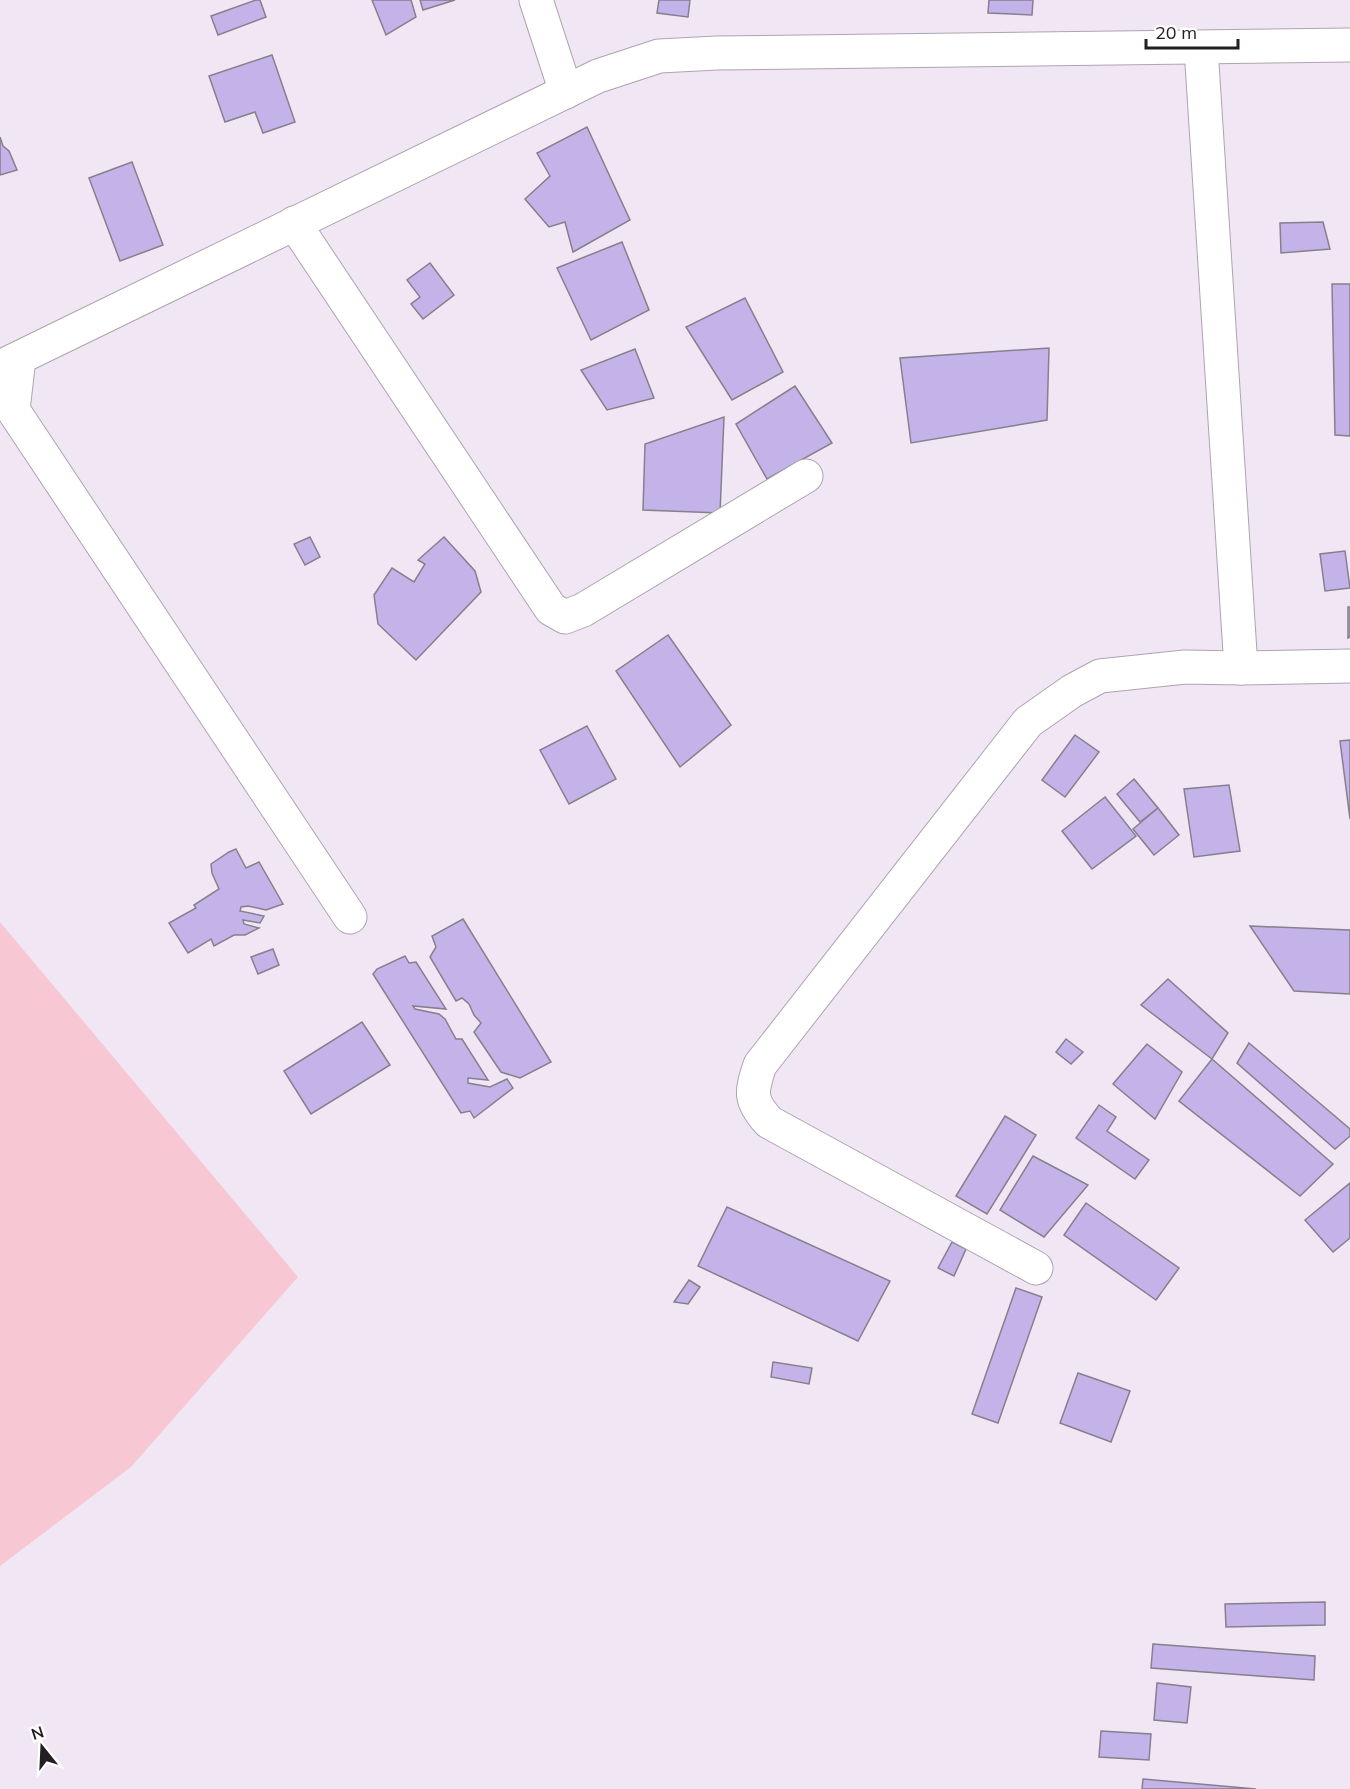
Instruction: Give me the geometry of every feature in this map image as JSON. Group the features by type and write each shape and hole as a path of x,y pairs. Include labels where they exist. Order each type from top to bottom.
{"street":[{"path":"536,0 566,92"},
{"path":"350,917 13,410 10,363 598,76 659,56 717,53 1350,45"},
{"path":"1201,48 1241,668"},
{"path":"294,223 551,609 565,617 583,610 806,476"},
{"path":"1036,1268 769,1122 757,1109 752,1087 760,1065 1028,722 1072,691 1100,676 1185,667 1350,666"}],"shaded area":[{"path":"0,922 298,1277 131,1467 0,1566"}],"building":[{"path":"260,0 266,17 218,35 211,16"},
{"path":"372,0 411,0 416,17 386,35"},
{"path":"420,0 455,0 423,10"},
{"path":"659,0 690,0 688,17 657,13"},
{"path":"989,0 1033,0 1032,15 988,13"},
{"path":"272,55 295,122 263,133 255,112 225,122 209,76"},
{"path":"587,127 630,220 573,252 565,222 549,227 525,199 550,176 537,153"},
{"path":"0,137 17,170 0,175"},
{"path":"132,162 163,245 120,261 89,178"},
{"path":"1323,222 1330,249 1281,253 1280,223"},
{"path":"622,242 649,310 591,340 557,268"},
{"path":"430,263 454,295 423,319 411,304 420,297 407,280"},
{"path":"1332,284 1350,284 1350,436 1335,435"},
{"path":"745,298 783,372 732,400 686,327"},
{"path":"1049,348 1047,420 911,443 900,358"},
{"path":"635,349 654,398 607,410 581,370"},
{"path":"795,386 832,443 767,479 736,424"},
{"path":"724,417 720,513 643,510 645,444"},
{"path":"310,537 320,557 305,565 294,544"},
{"path":"444,537 475,571 481,592 416,660 378,624 374,595 392,568 414,582 425,564 418,560"},
{"path":"1345,551 1350,588 1325,591 1320,554"},
{"path":"1348,607 1350,607 1350,637 1348,638"},
{"path":"668,635 731,725 680,767 616,671"},
{"path":"587,726 616,779 569,804 540,750"},
{"path":"1075,735 1099,752 1065,797 1042,780"},
{"path":"1350,740 1350,819 1340,741"},
{"path":"1134,779 1158,808 1140,822 1117,794"},
{"path":"1229,785 1240,851 1194,857 1184,789"},
{"path":"1105,797 1136,836 1092,869 1062,831"},
{"path":"1158,808 1179,835 1154,855 1133,829"},
{"path":"236,849 246,868 259,862 283,904 266,910 248,906 241,907 240,911 264,916 260,923 243,920 244,924 259,928 245,935 234,935 214,946 211,939 188,953 169,923 196,908 194,905 219,889 211,864"},
{"path":"463,919 551,1062 520,1078 501,1072 474,1032 481,1023 469,1004 462,998 456,1001 430,957 436,947 432,936"},
{"path":"1250,926 1350,930 1350,994 1294,991"},
{"path":"273,949 279,965 258,974 251,957"},
{"path":"405,956 409,963 416,962 446,1009 413,1006 415,1009 439,1014 445,1019 456,1039 462,1039 488,1080 468,1078 468,1083 490,1087 507,1079 513,1088 474,1118 470,1111 461,1113 373,974 377,969"},
{"path":"1168,979 1228,1033 1212,1059 1141,1005"},
{"path":"362,1022 390,1065 311,1114 284,1071"},
{"path":"1066,1039 1083,1052 1071,1064 1056,1052"},
{"path":"1249,1043 1350,1129 1350,1136 1335,1149 1237,1063"},
{"path":"1147,1044 1182,1072 1155,1119 1113,1084"},
{"path":"1212,1059 1333,1164 1300,1196 1179,1101"},
{"path":"1099,1105 1116,1117 1107,1131 1149,1160 1135,1179 1076,1138"},
{"path":"1005,1116 1036,1135 987,1214 956,1196"},
{"path":"1033,1156 1088,1185 1044,1237 1000,1210"},
{"path":"1350,1183 1350,1238 1333,1252 1305,1220"},
{"path":"1086,1203 1179,1268 1156,1300 1064,1235"},
{"path":"727,1207 890,1281 858,1341 698,1266"},
{"path":"952,1242 966,1249 954,1276 938,1268"},
{"path":"689,1280 700,1287 688,1304 674,1302"},
{"path":"1016,1288 1042,1297 998,1423 972,1414"},
{"path":"773,1362 812,1368 809,1384 771,1377"},
{"path":"1078,1373 1130,1391 1111,1442 1060,1423"},
{"path":"1325,1602 1325,1625 1226,1627 1225,1604"},
{"path":"1153,1644 1315,1656 1314,1680 1151,1668"},
{"path":"1157,1683 1191,1687 1187,1723 1154,1720"},
{"path":"1101,1731 1151,1734 1149,1760 1099,1757"},
{"path":"1143,1779 1256,1789 1142,1789"}]}
